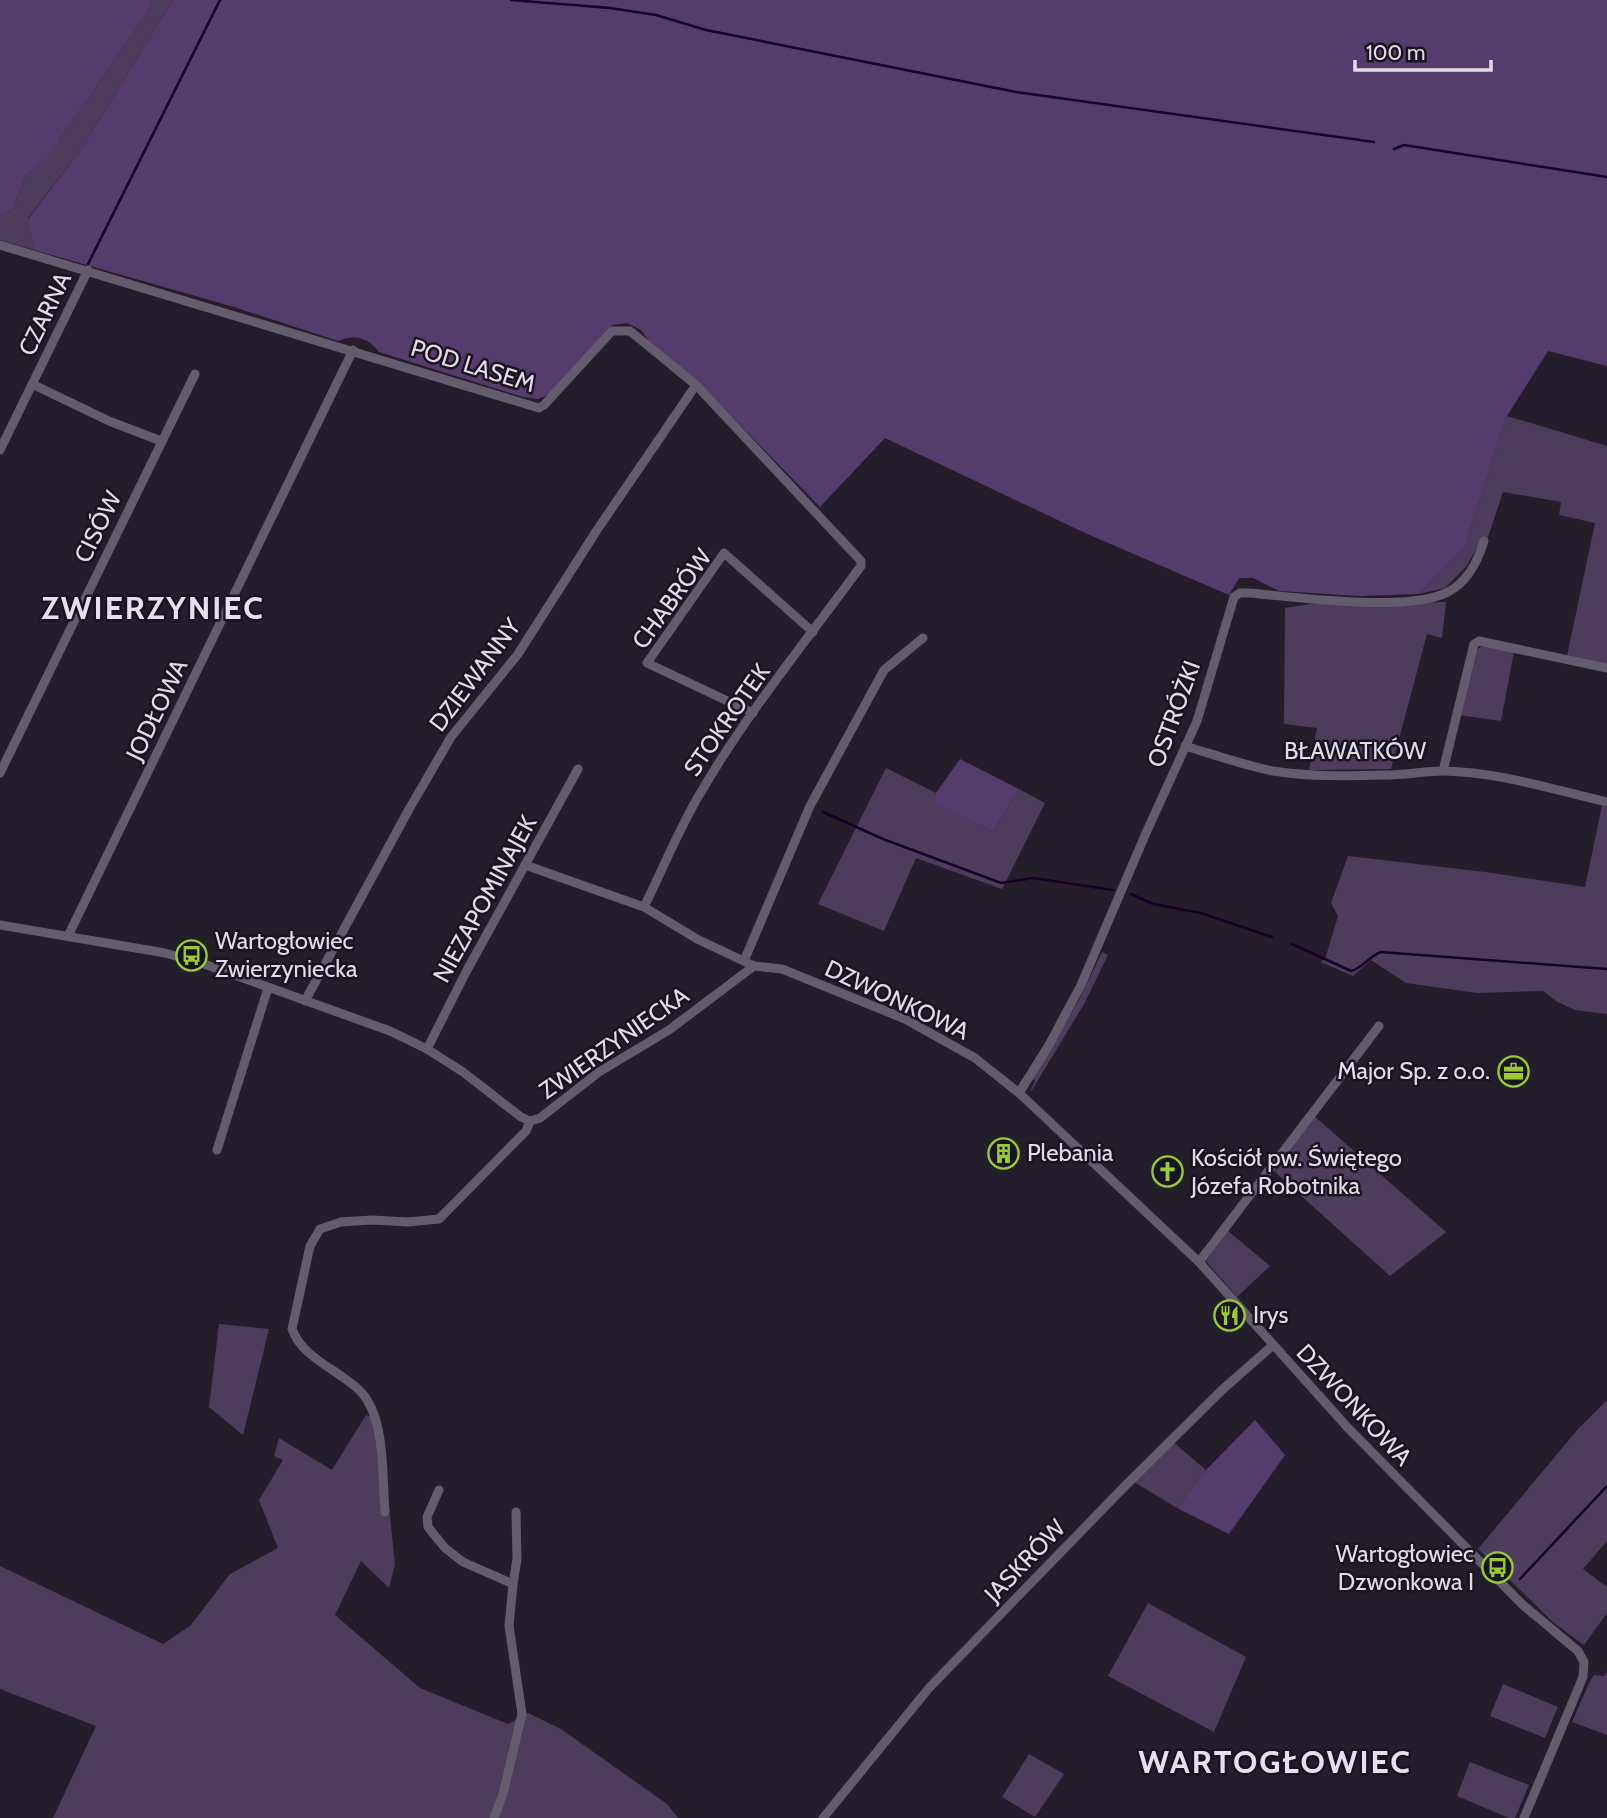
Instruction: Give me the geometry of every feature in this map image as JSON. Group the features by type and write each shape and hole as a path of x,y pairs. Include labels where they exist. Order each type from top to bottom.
{"street":[{"name":"POD LASEM","path":"0,245 539,408 612,331 630,331 696,385 861,561 861,566"},
{"name":"CZARNA","path":"0,450 88,270"},
{"name":"JODŁOWA","path":"68,936 353,350"},
{"name":"CISÓW","path":"0,773 195,374"},
{"path":"32,384 109,421 161,441"},
{"name":"DZIEWANNY","path":"305,1001 451,737 518,654 597,530 696,385"},
{"name":"OSTRÓŻKI","path":"1019,1093 1049,1045 1081,985 1197,721 1234,597 1240,593 1249,593 1348,601 1413,601 1431,598 1449,592 1468,575 1480,555 1484,541"},
{"name":"CHABRÓW","path":"753,713 647,663 724,553 813,632"},
{"name":"STOKROTEK","path":"644,907 699,794 753,713 861,566"},
{"path":"744,961 810,806 884,670 923,638"},
{"name":"BŁAWATKÓW","path":"1443,771 1474,644 1479,641 1607,668"},
{"name":"BŁAWATKÓW","path":"1185,746 1276,771 1331,775 1443,771 1471,773 1607,802"},
{"name":"NIEZAPOMINAJEK","path":"427,1049 466,972 578,769"},
{"name":"DZWONKOWA","path":"525,865 644,907 697,939 754,966 782,969 905,1019 975,1058 1019,1093 1199,1262 1348,1428 1523,1605 1573,1646 1582,1657 1585,1671 1583,1678 1524,1818"},
{"name":"ZWIERZYNIECKA","path":"0,925 165,953 390,1031 427,1049 463,1072 530,1121 540,1118 599,1072 669,1030 754,966"},
{"path":"218,1150 268,988"},
{"path":"1199,1262 1379,1026"},
{"path":"384,1512 377,1424 372,1410 361,1392 303,1347 295,1338 292,1329 310,1246 320,1229 341,1222 439,1219 526,1131 530,1121"},
{"name":"JASKRÓW","path":"822,1818 929,1688 1125,1486 1222,1390 1272,1346"},
{"path":"439,1490 427,1517 428,1527 445,1548 463,1562 513,1584"},
{"path":"494,1818 503,1794 522,1714 509,1626 517,1559 516,1512"}],"shaded area":[{"path":"0,0 152,0 149,10 48,157 26,175 13,209 0,216"},
{"path":"152,0 173,0 82,148 28,218 34,250 0,240 0,216 13,209 26,175 47,157 60,139 149,10"},
{"path":"173,0 1607,0 1607,366 1548,351 1507,416 1464,548 1419,594 1359,596 1279,591 1253,578 1239,578 1229,595 1085,533 885,438 820,507 698,382 649,341 641,330 627,323 612,325 549,395 537,399 379,352 360,338 338,341 234,307 34,250 28,219 82,148"},
{"path":"1507,416 1607,446 1607,664 1567,656 1595,523 1559,515 1561,502 1503,492 1488,537 1477,548 1465,568 1445,588 1419,594 1464,548"},
{"path":"1446,602 1442,638 1427,634 1391,769 1309,770 1317,728 1284,724 1285,608 1317,603"},
{"path":"1482,646 1514,652 1501,721 1459,715 1475,651"},
{"path":"960,759 1019,789 993,831 936,804 936,793"},
{"path":"886,768 936,793 937,804 993,831 1019,789 1045,803 1002,889 916,858 884,931 818,904"},
{"path":"1602,806 1607,807 1607,1014 1575,1010 1543,991 1477,993 1406,983 1371,960 1353,976 1321,962 1326,956 1338,916 1331,903 1348,856 1585,887"},
{"path":"1102,952 1108,955 1084,1004 1030,1091 1035,1081 1033,1079 1079,1000"},
{"path":"1313,1115 1446,1232 1390,1276 1275,1172"},
{"path":"1228,1231 1270,1266 1237,1297 1206,1261"},
{"path":"219,1324 269,1329 243,1435 209,1407"},
{"path":"1607,1400 1607,1541 1583,1569 1607,1587 1607,1613 1584,1645 1554,1623 1478,1549 1578,1429"},
{"path":"366,1415 380,1420 395,1564 389,1588 361,1561 335,1615 420,1688 508,1724 528,1713 561,1729 667,1804 678,1818 53,1818 96,1726 0,1689 0,1566 163,1644 191,1625 230,1574 278,1548 259,1500 283,1460 274,1456 279,1438 332,1470"},
{"path":"1255,1420 1285,1455 1229,1534 1177,1508 1206,1470"},
{"path":"1173,1442 1206,1470 1177,1508 1134,1482"},
{"path":"1148,1603 1246,1657 1214,1732 1108,1676"},
{"path":"1607,1671 1607,1735 1572,1722 1594,1675 1604,1676"},
{"path":"1503,1684 1558,1707 1545,1738 1490,1716"},
{"path":"1029,1754 1064,1774 1035,1817 1002,1797"},
{"path":"1470,1762 1529,1785 1515,1818 1509,1818 1457,1796"}],"waterway":[{"path":"88,264 220,0"},
{"path":"511,0 610,8 656,15 706,30 1016,92 1374,142"},
{"path":"1394,149 1404,145 1607,177"},
{"path":"823,812 883,839 1001,883 1033,878 1113,890"},
{"path":"1131,894 1153,904 1201,913 1272,937"},
{"path":"1292,944 1351,971 1381,952 1607,969"},
{"path":"1520,1579 1607,1486"}],"place":[{"name":"Wartogłowiec Zwierzyniecka","path":"192,955"},
{"name":"Major Sp. z o.o.","path":"1513,1071"},
{"name":"Plebania","path":"1004,1153"},
{"name":"Kościół pw. Świętego Józefa Robotnika","path":"1168,1172"},
{"name":"Irys","path":"1230,1315"},
{"name":"Wartogłowiec Dzwonkowa I","path":"1497,1568"}],"district":[{"name":"ZWIERZYNIEC","path":"153,608"},
{"name":"WARTOGŁOWIEC","path":"1275,1762"}]}
